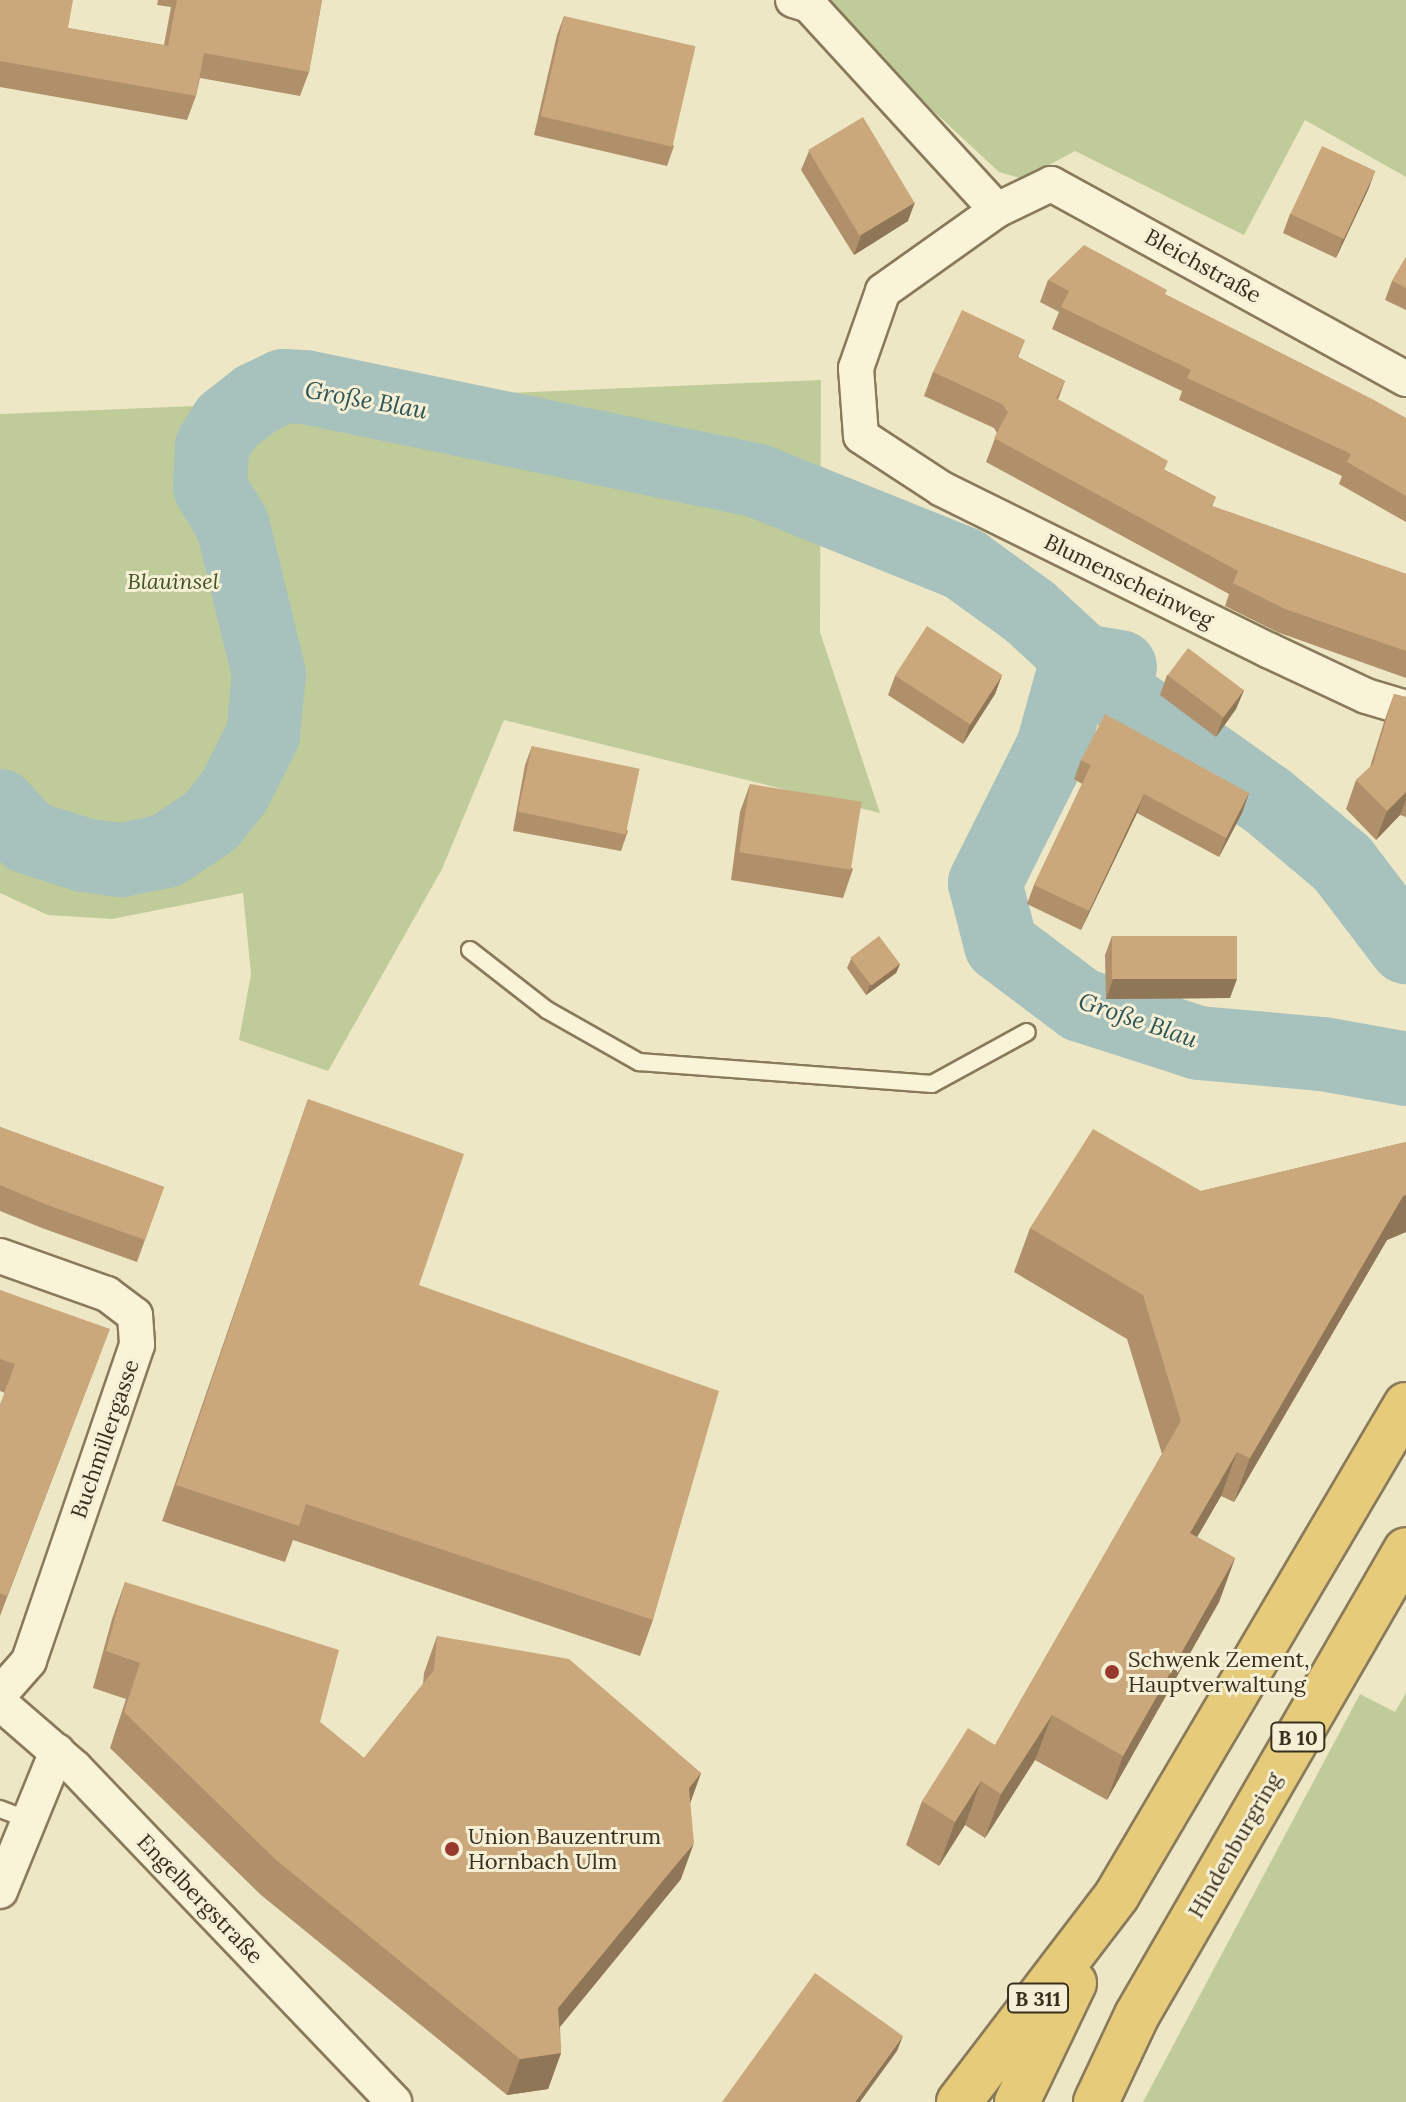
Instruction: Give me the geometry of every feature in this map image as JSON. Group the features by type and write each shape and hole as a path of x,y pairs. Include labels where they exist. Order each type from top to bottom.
{"highway":[{"path":"1017,2102 1117,1895 1406,1405"},
{"name":"Hindenburgring","path":"1096,2102 1144,2002 1406,1550"},
{"name":"B 311","path":"959,2102 1117,1895"}],"street":[{"path":"793,0 809,5 997,210"},
{"name":"Bleichstraße","path":"861,436 856,368 883,291 997,210 1051,184 1406,379"},
{"name":"Blumenscheinweg","path":"861,436 942,489 1310,670 1406,708"},
{"name":"Buchmillergasse","path":"0,1256 107,1294 135,1315 137,1345 29,1661 0,1694"},
{"name":"Engelbergstraße","path":"0,1703 57,1751 394,2102"},
{"path":"0,1891 14,1814 57,1751"}],"lane":[{"path":"470,950 547,1010 639,1062 932,1084 1027,1032"}],"green space":[{"path":"814,0 1406,0 1406,177 1305,120 1244,235 1075,151 1023,179 999,172"},
{"name":"Blauinsel","path":"821,380 820,632 880,813 504,720 442,869 328,1071 239,1040 251,974 243,893 112,919 48,915 0,893 0,414"},
{"path":"1406,1693 1406,2102 1143,2102 1360,1694 1395,1712"}],"building":[{"path":"0,0 73,0 68,28 168,46 177,0 322,0 309,72 204,53 196,96 0,61"},
{"path":"564,16 696,46 672,147 541,116"},
{"path":"863,117 915,203 860,236 808,150"},
{"path":"1322,146 1375,171 1344,239 1290,214"},
{"path":"1084,245 1167,290 1165,294 1406,418 1406,496 1347,462 1351,454 1187,378 1191,370 1061,307 1069,291 1048,280"},
{"path":"1406,257 1406,288 1392,281"},
{"path":"962,310 1025,340 1017,357 1065,381 1056,398 1168,461 1164,470 1216,497 1211,506 1406,574 1406,651 1285,609 1233,583 1238,571 994,438 1008,412 1002,404 933,372"},
{"path":"927,626 1002,675 970,724 895,675"},
{"path":"1188,648 1244,690 1223,717 1168,675"},
{"path":"1394,694 1406,697 1406,792 1387,811 1356,780 1373,764"},
{"path":"1105,714 1249,793 1226,838 1144,794 1089,911 1034,885 1091,765 1081,760"},
{"path":"532,746 640,769 626,834 518,812"},
{"path":"750,784 862,802 851,870 739,852"},
{"path":"879,936 900,964 871,986 850,958"},
{"path":"1112,936 1237,936 1237,979 1112,979"},
{"path":"308,1099 464,1154 419,1285 719,1391 653,1620 306,1504 299,1526 176,1485"},
{"path":"0,1127 164,1187 145,1240 0,1185"},
{"path":"1093,1129 1201,1191 1406,1142 1406,1195 1250,1458 1237,1452 1190,1533 1235,1558 1123,1756 1052,1715 1001,1794 981,1781 955,1822 922,1801 968,1728 995,1745 1181,1421 1143,1295 1030,1228"},
{"path":"0,1290 110,1329 7,1596 0,1593 0,1405 15,1364 0,1359"},
{"path":"125,1582 339,1650 320,1722 364,1758 434,1670 437,1636 569,1659 701,1773 689,1788 694,1843 558,2008 561,2053 520,2059 275,1859 124,1712 140,1663 106,1651"},
{"path":"815,1973 903,2036 855,2102 722,2102"}],"waterway":[{"name":"Große Blau","path":"0,806 28,837 84,855 121,860 166,851 211,821 235,790 263,735 269,674 233,526 210,487 212,446 227,422 256,399 284,386 305,387 758,481 964,564 1029,611 1128,702 1268,801 1342,863 1406,947"},
{"name":"Große Blau","path":"1120,667 1077,660 1053,747 985,883 1001,945 1081,1005 1199,1043 1323,1054 1406,1069"}],"place":[{"name":"Schwenk Zement, Hauptverwaltung","path":"1112,1672"},
{"name":"Union Bauzentrum Hornbach Ulm","path":"452,1849"}]}
